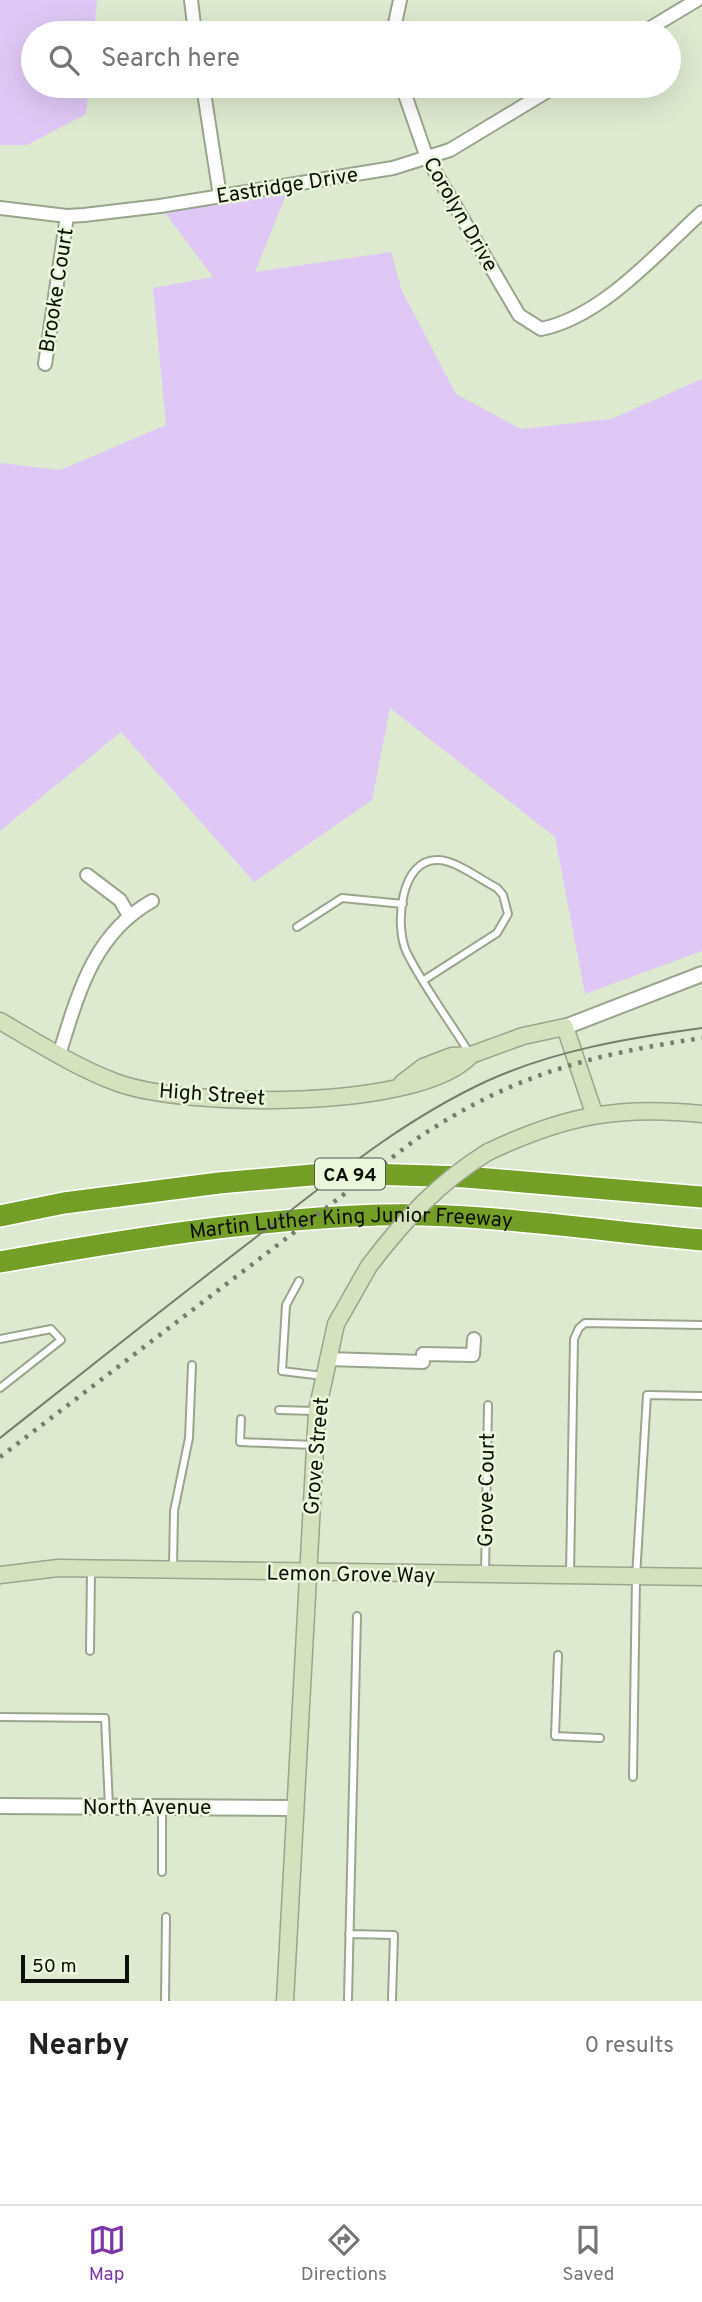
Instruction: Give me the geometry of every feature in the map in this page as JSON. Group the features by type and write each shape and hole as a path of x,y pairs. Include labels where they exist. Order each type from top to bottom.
{"highway":[{"name":"Martin Luther King Junior Freeway","path":"0,1216 64,1203 193,1186 335,1173 465,1177 702,1196"},
{"name":"Martin Luther King Junior Freeway","path":"0,1262 84,1247 277,1222 381,1215 476,1219 702,1240"},
{"path":"0,1275 84,1247"}],"main road":[{"name":"High Street","path":"0,1021 59,1055 119,1083 166,1094 337,1099 428,1082 460,1067 471,1055 523,1037 565,1027"},
{"path":"565,1027 594,1114"},
{"name":"Grove Street","path":"285,2001 317,1410 336,1324 369,1266 403,1220 454,1172 488,1152 525,1135 594,1114 635,1110 702,1114"},
{"name":"Lemon Grove Way","path":"0,1575 58,1568 702,1577"}],"street":[{"path":"191,0 194,21"},
{"path":"396,21 400,0"},
{"path":"662,21 697,0"},
{"path":"205,98 220,196"},
{"name":"Corolyn Drive","path":"406,98 427,158 519,315 541,329 562,325 625,284 702,212"},
{"name":"Eastridge Drive","path":"0,208 67,216 220,196 393,168 450,150 536,98"},
{"name":"Brooke Court","path":"45,364 67,216"},
{"path":"87,876 120,900 128,914"},
{"path":"59,1055 80,989 93,960 128,914 152,901"},
{"name":"High Street","path":"565,1027 702,974"},
{"path":"328,1359 423,1362 424,1354 473,1355 474,1339"},
{"name":"North Avenue","path":"0,1806 294,1808"}],"lane":[{"path":"424,980 497,933 508,914 503,895 497,888 441,860 426,861 410,874 400,928 406,951 424,980 471,1055"},
{"path":"297,927 342,898 403,904"},
{"path":"299,1281 286,1305 282,1371 324,1376"},
{"path":"570,1577 574,1339 579,1328 585,1323 702,1325"},
{"path":"0,1339 51,1328 61,1340 0,1388"},
{"path":"173,1570 174,1511 189,1438 192,1365"},
{"path":"633,1777 636,1577 647,1395 702,1396"},
{"name":"Grove Court","path":"485,1576 488,1405"},
{"path":"279,1410 317,1410"},
{"path":"241,1419 240,1442 315,1445"},
{"path":"90,1651 91,1569"},
{"path":"348,1998 357,1616"},
{"path":"558,1655 555,1736 600,1738"},
{"path":"0,1717 105,1718 108,1807"},
{"path":"162,1807 162,1872"},
{"path":"165,2001 166,1917"},
{"path":"349,1934 394,1935 392,1999"}],"shaded area":[{"path":"0,0 97,0 95,21 21,21 21,98 88,98 86,114 27,145 0,145"},
{"path":"290,185 255,272 391,252 402,291 456,394 521,429 611,419 702,379 702,951 585,994 555,837 390,708 372,800 254,882 121,732 0,831 0,463 60,470 166,425 153,288 213,277 160,206"}],"tram line":[{"path":"0,1438 323,1185 429,1112 487,1081 539,1061 620,1041 702,1028"}],"railway":[{"path":"0,1457 415,1140 450,1118 484,1099 552,1071 623,1052 702,1038"}]}
